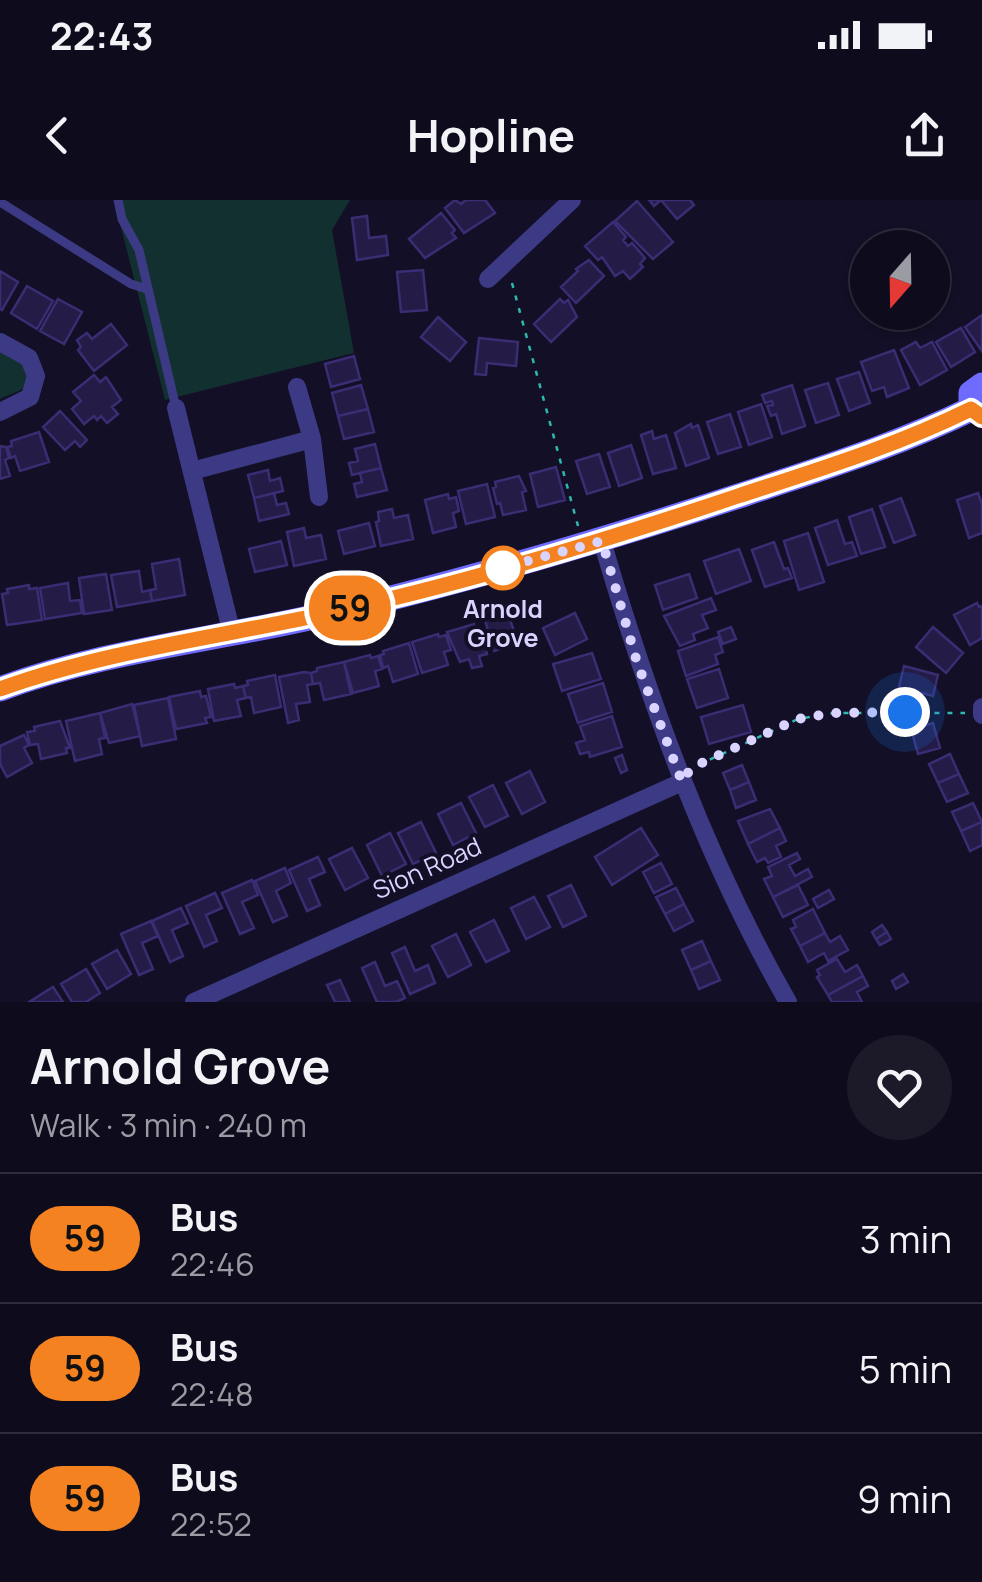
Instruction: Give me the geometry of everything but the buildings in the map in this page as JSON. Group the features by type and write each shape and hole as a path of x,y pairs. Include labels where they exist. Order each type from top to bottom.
{"street":[{"path":"488,279 572,200"},
{"path":"0,342 30,358 36,376 30,396 0,412"},
{"path":"297,387 312,440 319,497"},
{"path":"0,689 72,666 373,603 593,544 848,460 930,429 976,404"},
{"path":"176,408 232,634"},
{"path":"192,472 312,440"},
{"path":"593,544 682,782 728,889 788,1002"},
{"name":"Sion Road","path":"194,1002 682,782"}],"lane":[{"path":"118,200 122,219 139,250 176,408"},
{"path":"0,202 132,284 148,290"}],"path":[{"path":"506,261 593,544"},
{"path":"682,782 691,768 798,719 834,713 982,712"}],"green space":[{"path":"114,200 350,200 332,230 354,353 165,400"},
{"path":"0,349 26,362 30,376 23,389 0,399"}],"bus line":[{"name":"59","path":"0,689 72,666 373,603 573,550 848,460 971,409 982,417"}],"place":[{"name":"Arnold Grove","path":"503,568"}],"route":[{"path":"503,568 498,569 602,541 637,662 682,782 691,768 798,719 834,713 905,712"}]}
